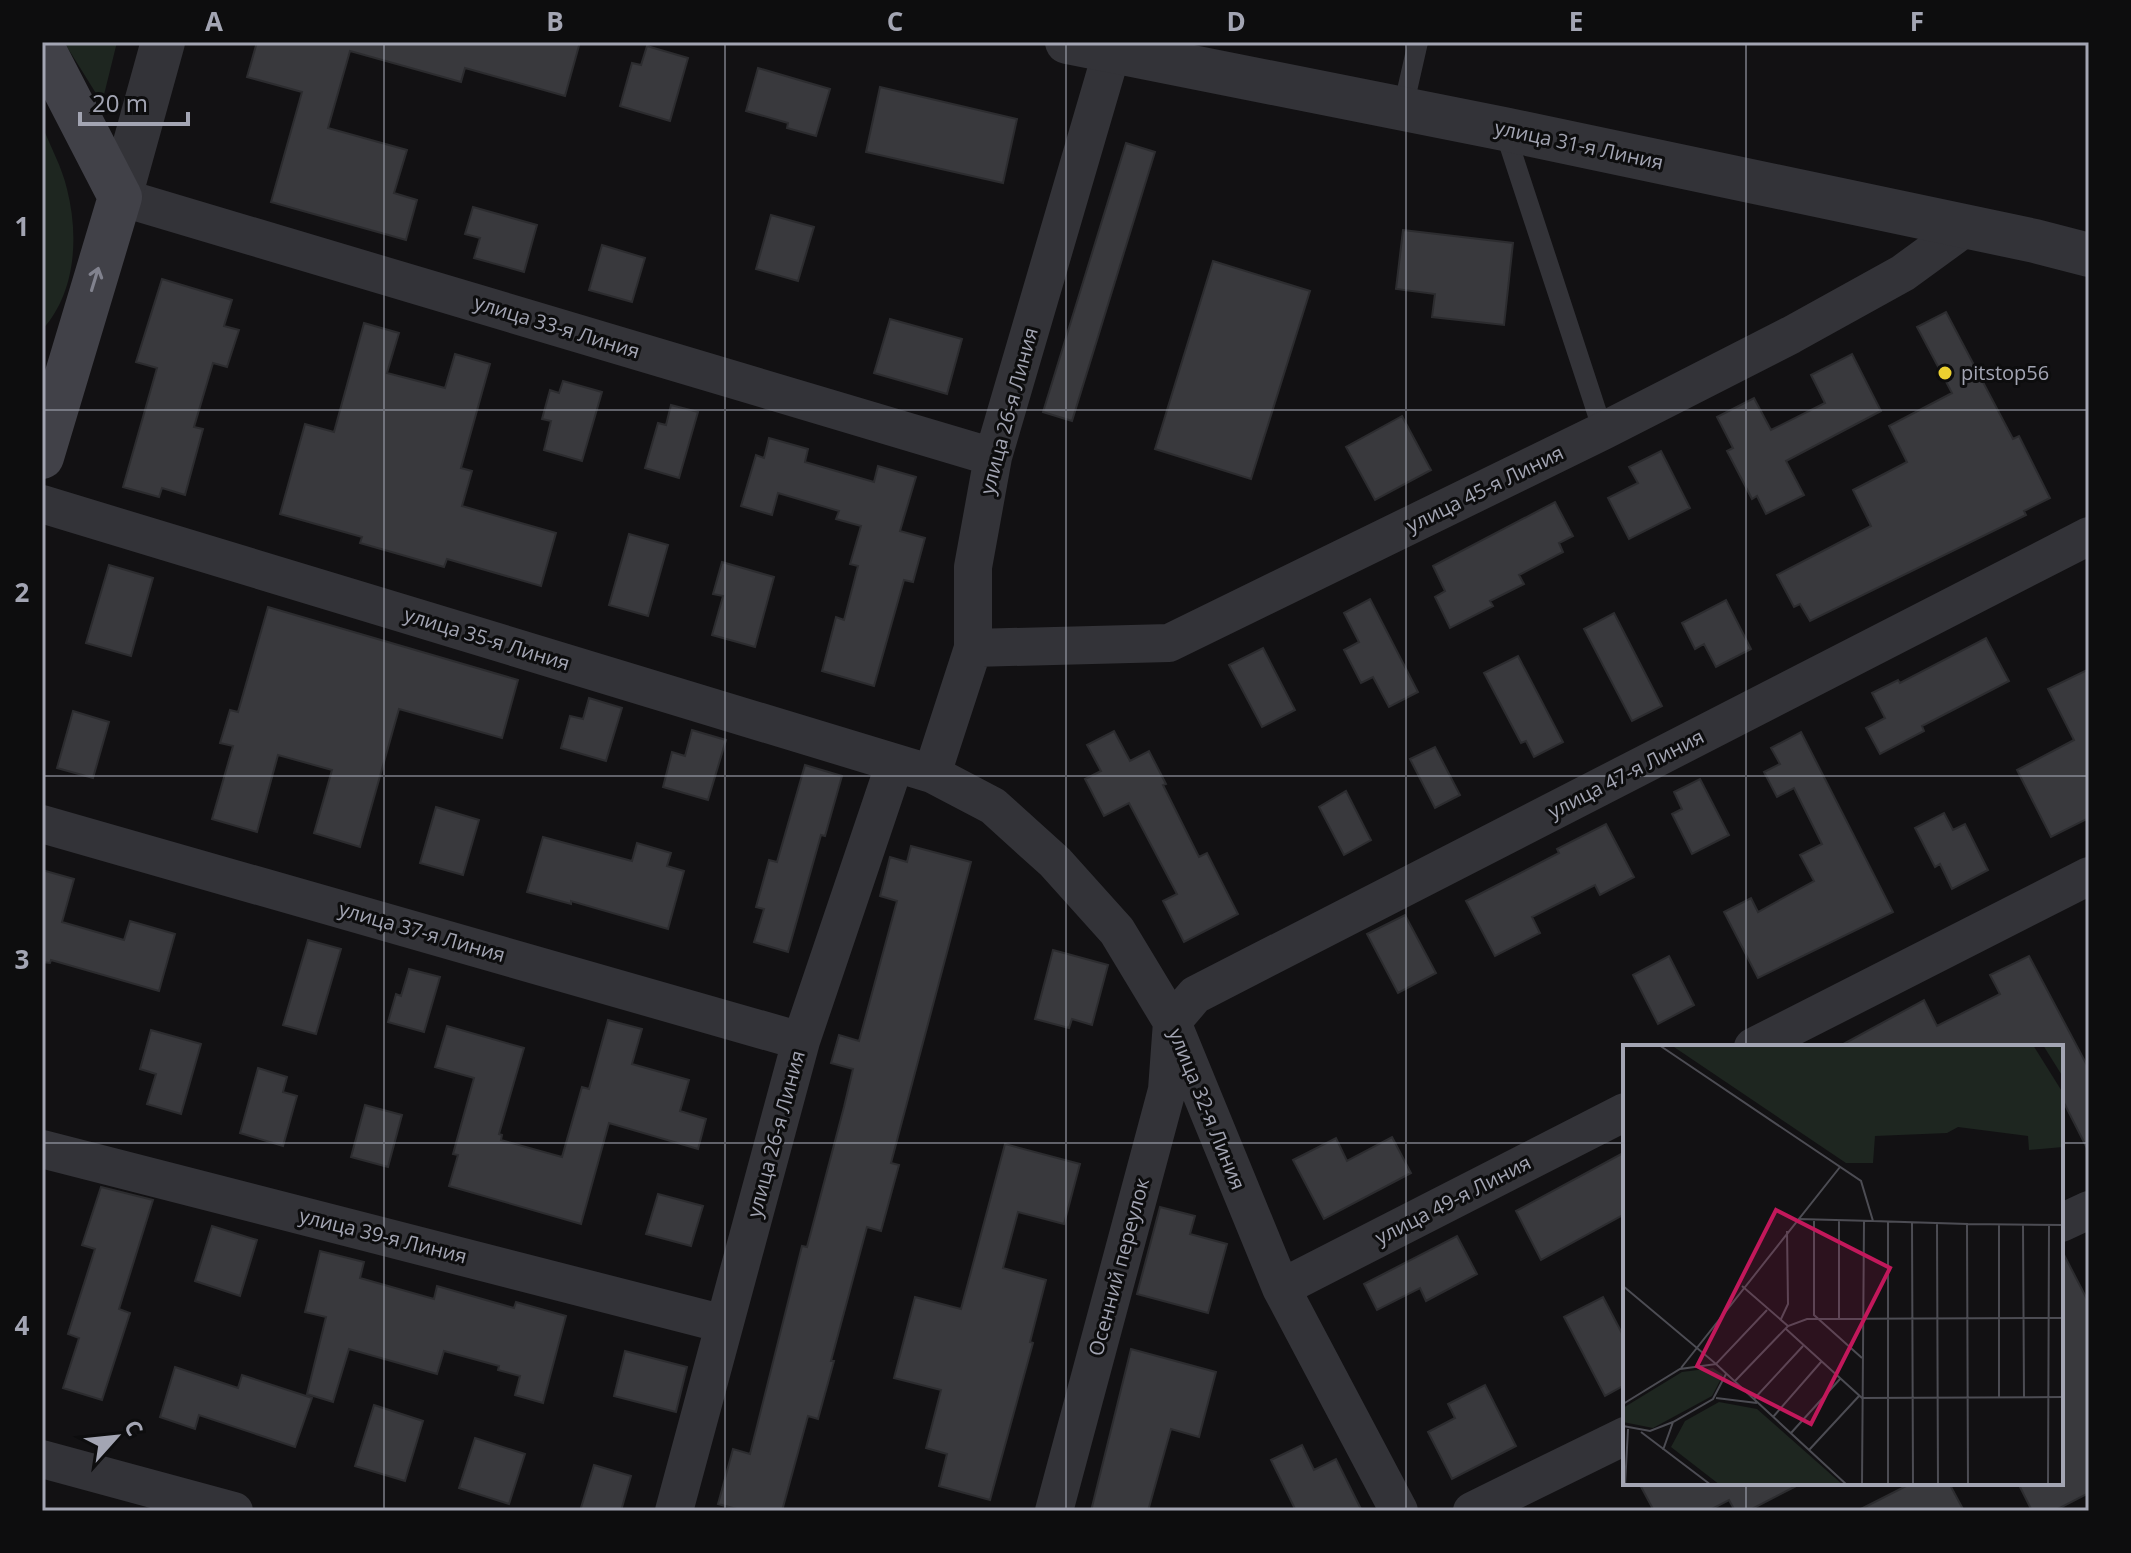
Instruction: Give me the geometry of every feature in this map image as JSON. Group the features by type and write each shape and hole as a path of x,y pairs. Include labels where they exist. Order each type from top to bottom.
{"main road":[{"path":"42,46 120,197 57,360 42,457"}],"street":[{"path":"120,197 163,42"},
{"name":"улица 31-я Линия","path":"1067,42 1504,129 2089,255"},
{"name":"улица 26-я Линия","path":"932,774 973,648 973,567 993,457 1112,51"},
{"name":"улица 33-я Линия","path":"120,197 993,457"},
{"name":"улица 45-я Линия","path":"973,648 1169,643 1603,431 1791,335 1903,273 1966,227"},
{"name":"улица 35-я Линия","path":"42,504 932,774"},
{"name":"улица 47-я Линия","path":"1172,1022 1195,995 2089,536"},
{"name":"улица 26-я Линия","path":"674,1511 801,1041 895,763"},
{"name":"улица 32-я Линия","path":"932,774 993,806 1055,862 1117,931 1172,1022 1281,1288 1399,1511"},
{"name":"улица 37-я Линия","path":"42,824 801,1041"},
{"path":"1757,1045 2089,876"},
{"name":"Осенний переулок","path":"1054,1511 1167,1090 1172,1022"},
{"name":"улица 49-я Линия","path":"1281,1288 1623,1113"},
{"name":"улица 39-я Линия","path":"42,1149 724,1324"},
{"path":"2063,1222 2089,1210"},
{"path":"1472,1511 1623,1437"},
{"path":"42,1459 234,1511"}],"lane":[{"path":"1403,108 1418,42"},
{"path":"1504,129 1603,431"}],"shaded area":[{"path":"64,42 117,42 102,103"},
{"path":"42,125 67,189 73,245 72,263 62,299 42,330"}],"building":[{"path":"257,42 580,42 565,96 465,68 461,82 350,51 328,128 407,150 394,193 417,200 406,240 271,202 302,92 247,77"},
{"path":"647,46 688,58 670,121 620,106 632,63 641,65"},
{"path":"758,68 830,89 816,136 787,128 788,123 746,111"},
{"path":"880,87 1017,119 1003,183 866,152"},
{"path":"1126,143 1155,152 1072,421 1043,412"},
{"path":"473,207 537,225 524,272 474,258 480,238 465,234"},
{"path":"771,215 814,227 798,281 756,269"},
{"path":"1403,230 1513,243 1504,325 1432,317 1435,294 1396,289"},
{"path":"602,245 645,258 632,302 589,290"},
{"path":"1213,261 1310,291 1251,479 1155,449"},
{"path":"162,279 232,300 224,326 239,330 227,367 213,363 194,427 203,429 185,495 162,488 159,497 123,487 157,368 136,362"},
{"path":"1946,312 2013,439 2019,436 2050,498 2024,511 2026,515 1810,621 1800,604 1794,607 1777,575 1871,526 1853,490 1907,462 1889,426 1952,393 1917,327"},
{"path":"890,319 962,339 947,394 874,373"},
{"path":"364,323 399,333 387,373 445,388 455,354 490,364 461,468 472,471 462,506 556,533 541,586 447,559 444,567 360,543 362,537 280,514 305,424 334,432"},
{"path":"1852,354 1881,411 1786,461 1804,495 1766,514 1757,496 1752,499 1727,451 1733,448 1717,417 1754,398 1771,430 1825,403 1811,375"},
{"path":"563,381 602,392 582,461 544,450 551,421 542,419 550,390 559,393"},
{"path":"671,405 698,412 679,478 645,468 658,423 666,425"},
{"path":"1402,416 1431,470 1375,500 1346,447"},
{"path":"769,438 808,449 805,462 874,482 878,466 916,477 900,531 925,538 913,582 904,580 874,686 822,671 836,617 844,620 858,566 850,564 861,526 836,519 839,511 778,493 772,515 741,506 756,455 764,458"},
{"path":"1661,451 1690,508 1629,539 1608,498 1638,483 1629,467"},
{"path":"1555,502 1573,536 1559,543 1563,552 1519,575 1524,584 1490,601 1493,606 1450,628 1435,597 1445,591 1433,566"},
{"path":"629,534 668,545 648,616 609,605"},
{"path":"722,562 774,577 755,647 712,635 723,596 713,594"},
{"path":"109,565 153,578 131,656 86,643"},
{"path":"1370,599 1418,692 1389,707 1373,677 1361,683 1344,650 1359,642 1344,613"},
{"path":"1726,600 1751,649 1716,667 1704,644 1695,649 1682,623"},
{"path":"268,607 518,680 502,738 399,709 360,847 314,833 332,770 278,755 257,832 212,819 233,746 220,743 230,710 238,712"},
{"path":"1614,613 1662,706 1632,721 1584,629"},
{"path":"1986,638 2009,681 1922,726 1924,731 1880,754 1866,728 1885,718 1872,693 1898,680 1900,683"},
{"path":"1263,648 1295,710 1262,727 1229,665"},
{"path":"1518,656 1563,742 1534,757 1526,741 1521,743 1484,673"},
{"path":"2089,669 2089,818 2051,837 2017,770 2074,740 2048,689"},
{"path":"589,698 622,708 606,761 561,748 570,716 583,719"},
{"path":"73,711 109,722 93,778 57,768"},
{"path":"692,730 726,740 708,800 663,787 672,752 685,756"},
{"path":"1114,731 1130,761 1149,751 1199,857 1207,853 1238,914 1184,942 1163,901 1177,894 1129,803 1104,816 1085,779 1101,771 1087,745"},
{"path":"1801,732 1893,912 1758,978 1724,912 1751,898 1758,912 1814,881 1800,855 1822,844 1794,788 1777,797 1764,772 1780,764 1771,748"},
{"path":"1435,747 1460,795 1435,808 1410,759"},
{"path":"805,765 842,776 825,836 821,835 788,952 754,942 764,909 756,907 769,860 777,862"},
{"path":"1700,779 1729,835 1692,854 1672,814 1682,809 1674,792"},
{"path":"1346,791 1371,840 1344,855 1319,807"},
{"path":"436,807 479,820 463,875 420,863"},
{"path":"1944,813 1953,830 1965,824 1988,870 1952,889 1940,864 1935,867 1915,828"},
{"path":"1606,824 1634,877 1600,895 1595,885 1532,917 1540,933 1495,956 1466,901 1559,853 1557,849"},
{"path":"543,837 632,861 637,843 671,853 667,866 684,871 668,929 571,901 571,904 527,892"},
{"path":"911,846 971,862 891,1163 899,1165 881,1231 867,1227 818,1419 808,1416 782,1511 744,1511 718,1504 733,1449 750,1454 802,1246 807,1247 853,1069 831,1063 839,1035 859,1041 897,901 880,896 890,857 907,862"},
{"path":"42,870 74,879 62,922 124,940 130,921 175,934 159,991 51,960 50,963 42,962"},
{"path":"1405,915 1436,973 1398,993 1367,934"},
{"path":"308,940 341,949 316,1034 283,1025"},
{"path":"1053,950 1108,965 1092,1025 1072,1019 1069,1028 1035,1019"},
{"path":"1669,956 1694,1005 1658,1024 1633,975"},
{"path":"2029,956 2089,1069 2089,1152 2063,1101 2063,1045 1842,1045 1924,1000 1937,1026 2000,994 1990,975"},
{"path":"409,969 440,977 424,1032 388,1022 396,994 401,996"},
{"path":"608,1020 642,1029 632,1064 689,1080 680,1111 706,1119 698,1149 609,1123 581,1224 449,1186 458,1155 453,1154 474,1078 435,1067 447,1026 524,1048 499,1134 502,1135 501,1140 562,1157 582,1087 589,1089"},
{"path":"151,1030 201,1044 181,1114 147,1104 156,1074 140,1069"},
{"path":"258,1068 287,1077 283,1092 297,1096 283,1146 240,1133"},
{"path":"365,1105 402,1115 388,1167 351,1157"},
{"path":"1392,1137 1411,1173 1324,1219 1293,1160 1336,1138 1347,1161"},
{"path":"1005,1144 1080,1164 1064,1224 1018,1212 1003,1268 1046,1280 1030,1342 1033,1343 990,1500 939,1486 947,1454 926,1448 941,1390 894,1378 915,1297 961,1309"},
{"path":"1623,1153 1623,1215 1541,1260 1516,1211"},
{"path":"101,1187 153,1200 119,1309 130,1313 102,1400 63,1388 79,1338 68,1334 95,1249 82,1245"},
{"path":"658,1194 703,1206 691,1246 646,1234"},
{"path":"1160,1207 1195,1216 1190,1234 1227,1244 1208,1313 1137,1294"},
{"path":"212,1226 257,1240 240,1296 195,1281"},
{"path":"1457,1236 1477,1274 1426,1301 1420,1288 1377,1310 1364,1284"},
{"path":"320,1251 364,1262 360,1278 434,1299 437,1286 514,1308 516,1302 566,1316 543,1403 515,1395 520,1376 498,1370 499,1366 444,1351 437,1374 349,1349 333,1402 307,1394 326,1317 305,1312"},
{"path":"2063,1253 2089,1303 2089,1493 2054,1511 2032,1511 2019,1485 2063,1485"},
{"path":"1603,1297 1623,1335 1623,1386 1605,1396 1564,1317"},
{"path":"1131,1349 1216,1372 1199,1437 1171,1429 1148,1511 1091,1511"},
{"path":"625,1351 687,1367 676,1412 614,1396"},
{"path":"175,1367 238,1388 242,1375 312,1398 295,1447 199,1415 195,1429 160,1417"},
{"path":"1485,1385 1516,1446 1452,1479 1428,1432 1455,1418 1448,1404"},
{"path":"374,1405 423,1421 405,1481 355,1466"},
{"path":"475,1438 525,1454 509,1504 459,1488"},
{"path":"1302,1445 1314,1470 1336,1459 1362,1511 1296,1511 1271,1460"},
{"path":"594,1465 631,1476 621,1511 580,1511"},
{"path":"1640,1485 1798,1485 1748,1511 1735,1511 1729,1500 1708,1511 1654,1511"},
{"path":"1908,1485 1950,1485 1964,1511 1857,1511"}],"place":[{"name":"pitstop56","path":"1945,373"}]}
